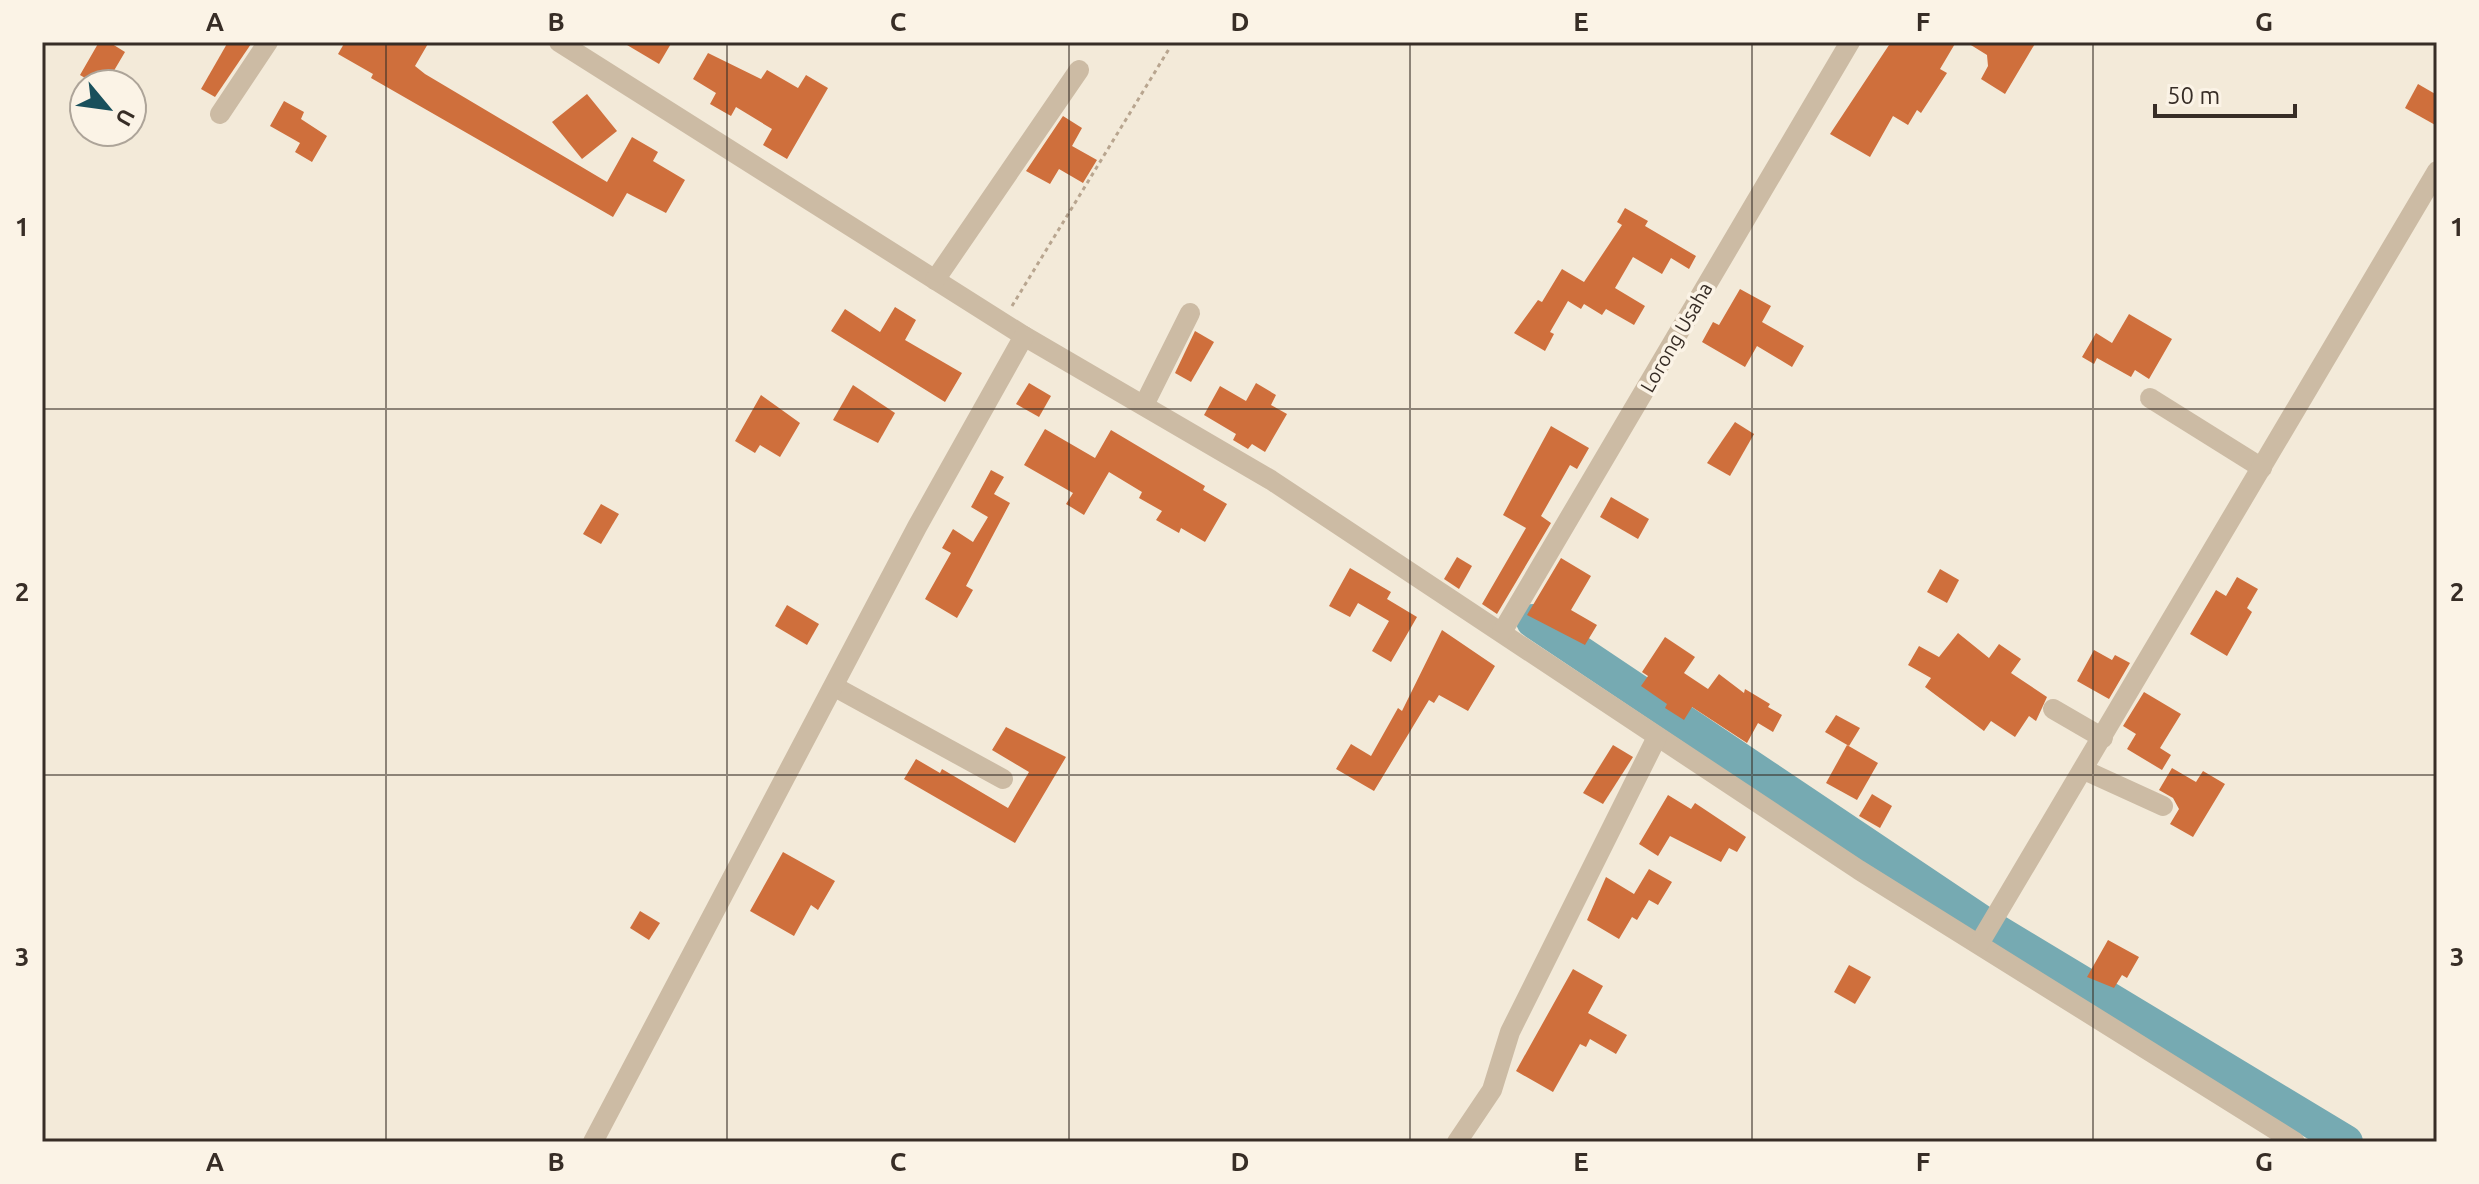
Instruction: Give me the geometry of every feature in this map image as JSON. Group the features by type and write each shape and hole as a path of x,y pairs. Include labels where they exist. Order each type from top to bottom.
{"street":[{"path":"220,114 268,42"},
{"path":"559,42 1024,336 1283,488 1657,737 1981,939 2295,1142"},
{"name":"Lorong Usaha","path":"1502,632 1850,42"},
{"path":"935,280 1079,70"},
{"path":"1981,939 2437,171"},
{"path":"1144,405 1190,313"},
{"path":"593,1142 917,527 1024,336"},
{"path":"2150,398 2262,468"},
{"path":"835,687 1003,779"},
{"path":"2053,709 2103,738"},
{"path":"1457,1142 1492,1090 1510,1032 1657,737"},
{"path":"2084,770 2163,806"}],"path":[{"path":"1002,322 1169,49"}],"building":[{"path":"99,42 109,42 125,52 116,68 84,68"},
{"path":"228,42 251,44 215,97 201,89"},
{"path":"345,42 429,42 415,66 425,74 607,182 632,137 658,152 653,161 685,180 666,213 627,193 613,217 371,78 373,74 338,54"},
{"path":"622,42 672,42 659,64"},
{"path":"1891,42 1956,42 1940,69 1947,73 1921,113 1917,110 1908,125 1893,116 1870,157 1830,134"},
{"path":"1966,42 2036,42 2005,94 1981,79 1988,66 1987,55"},
{"path":"708,53 761,79 767,70 798,88 806,75 828,88 787,159 763,145 772,129 736,107 731,116 710,104 716,93 693,79"},
{"path":"2418,84 2437,95 2437,126 2405,108"},
{"path":"587,94 617,131 582,159 552,122"},
{"path":"284,101 304,112 301,119 327,136 312,162 295,152 300,143 270,126"},
{"path":"1063,116 1082,128 1072,146 1097,160 1083,183 1059,169 1050,184 1026,171"},
{"path":"1625,208 1648,221 1645,226 1696,256 1689,269 1671,258 1662,274 1633,257 1615,288 1645,306 1634,325 1606,309 1602,315 1584,304 1581,309 1568,301 1550,332 1554,334 1545,351 1514,333 1538,300 1542,302 1562,269 1584,282 1622,225 1617,222"},
{"path":"1740,289 1771,306 1762,322 1804,346 1792,367 1757,346 1745,367 1702,342 1713,322 1719,325"},
{"path":"895,307 916,320 905,340 962,373 945,402 831,331 845,309 880,332"},
{"path":"2129,314 2172,339 2149,379 2135,370 2131,377 2097,358 2094,364 2082,357 2096,333 2112,343"},
{"path":"1195,331 1214,342 1191,382 1175,373"},
{"path":"1029,383 1051,396 1039,417 1016,404"},
{"path":"1256,383 1276,395 1271,405 1287,414 1265,452 1252,444 1248,449 1233,440 1236,434 1204,415 1220,386 1246,401"},
{"path":"853,385 895,413 878,443 833,420"},
{"path":"761,395 800,423 780,457 760,445 755,453 735,441"},
{"path":"1735,422 1754,434 1730,476 1707,463"},
{"path":"1551,426 1589,448 1577,469 1570,465 1541,516 1551,523 1497,614 1482,604 1526,528 1503,515"},
{"path":"1045,429 1095,458 1111,430 1205,486 1203,490 1227,504 1205,542 1181,528 1179,533 1156,520 1162,511 1139,498 1142,492 1109,472 1084,515 1066,504 1073,493 1024,465"},
{"path":"991,470 1004,477 994,494 1010,503 966,586 973,590 957,618 925,599 951,553 942,548 953,529 973,542 988,517 971,507"},
{"path":"1611,497 1649,519 1638,539 1600,517"},
{"path":"601,504 619,514 601,544 583,534"},
{"path":"1457,557 1472,566 1459,589 1444,579"},
{"path":"1561,558 1591,576 1571,610 1597,625 1585,645 1527,615"},
{"path":"1350,568 1391,592 1387,599 1417,617 1391,662 1372,651 1389,621 1358,603 1350,617 1329,606"},
{"path":"1940,569 1959,580 1947,603 1927,592"},
{"path":"2237,577 2258,589 2247,608 2252,612 2227,656 2190,634 2216,590 2226,596"},
{"path":"787,605 819,624 807,645 775,626"},
{"path":"1442,630 1495,666 1468,711 1439,695 1434,703 1429,700 1374,791 1336,769 1351,744 1371,756 1398,708 1402,711"},
{"path":"1958,633 1989,658 1999,644 2021,659 2011,673 2047,697 2036,721 2029,716 2015,737 1991,721 1984,731 1925,687 1931,678 1908,665 1919,646 1939,657"},
{"path":"1665,637 1695,657 1684,673 1708,689 1719,674 1744,693 1745,689 1770,704 1768,707 1782,715 1773,732 1758,723 1747,743 1692,707 1684,720 1665,708 1667,704 1641,686 1648,676 1642,672"},
{"path":"2094,650 2112,660 2115,655 2130,663 2109,699 2077,681"},
{"path":"2144,692 2181,714 2160,748 2171,755 2162,770 2127,749 2136,734 2123,726"},
{"path":"1836,715 1860,728 1849,746 1825,732"},
{"path":"1006,727 1066,757 1015,843 904,779 916,759 940,773 942,769 1008,808 1029,772 992,750"},
{"path":"1613,745 1633,757 1603,804 1583,793"},
{"path":"1847,745 1878,763 1857,800 1826,783"},
{"path":"2172,768 2196,782 2203,771 2225,784 2193,837 2170,824 2179,809 2173,798 2159,790"},
{"path":"1872,794 1892,806 1880,828 1859,816"},
{"path":"1668,795 1691,809 1695,803 1746,837 1737,852 1729,848 1721,862 1670,836 1658,856 1639,844"},
{"path":"783,852 835,881 818,910 811,905 794,936 750,911"},
{"path":"1649,869 1672,882 1658,905 1649,900 1637,920 1632,917 1619,939 1587,920 1606,877 1634,894"},
{"path":"640,911 660,923 649,940 630,928"},
{"path":"2108,940 2139,957 2127,978 2122,975 2114,988 2087,977"},
{"path":"1849,965 1871,977 1855,1004 1834,992"},
{"path":"1573,969 1603,986 1588,1013 1627,1035 1616,1054 1590,1039 1586,1047 1580,1044 1553,1092 1516,1071"}],"waterway":[{"path":"1533,621 1988,926 2346,1142"}]}
